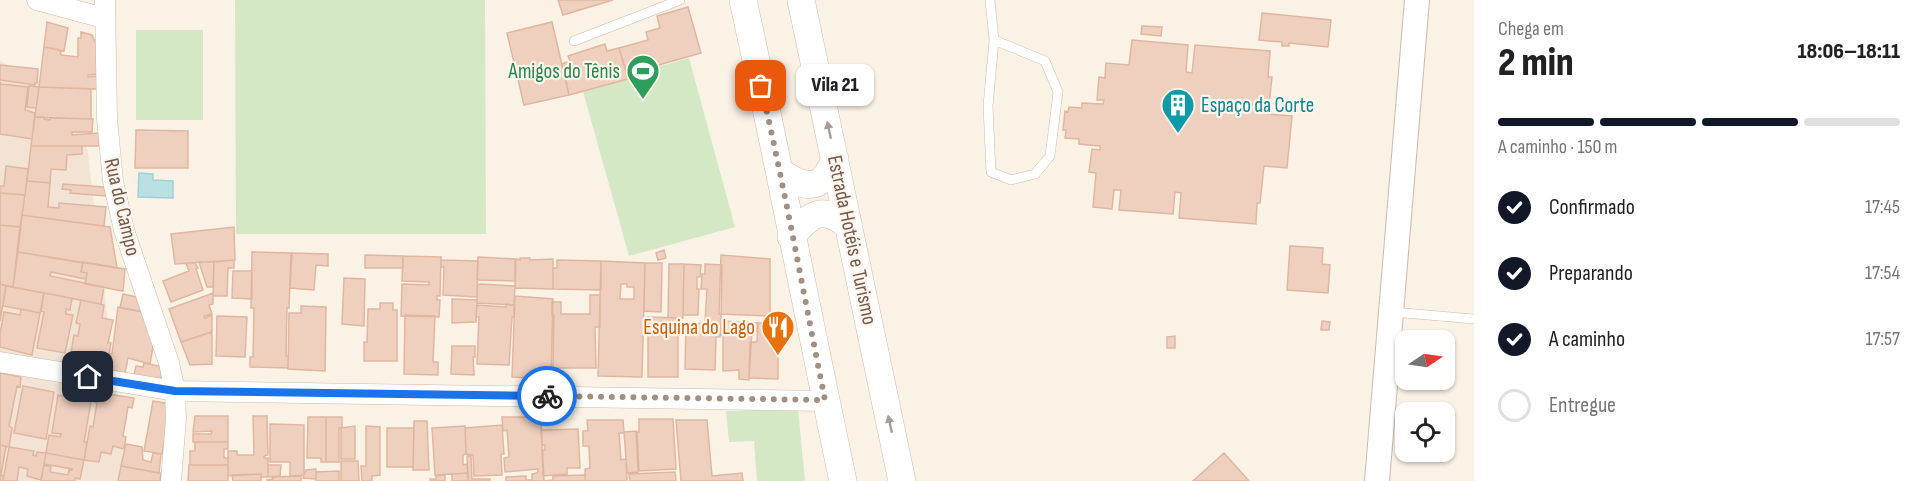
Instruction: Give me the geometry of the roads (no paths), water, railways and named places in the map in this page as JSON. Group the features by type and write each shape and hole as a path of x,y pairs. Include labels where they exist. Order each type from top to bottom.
{"main road":[{"path":"743,0 843,481"},
{"name":"Estrada Hotéis e Turismo","path":"801,0 902,481"},
{"path":"780,172 801,185 816,184 825,178 835,159"},
{"path":"791,237 808,219 817,214 829,213 848,226"}],"street":[{"path":"37,0 105,9"},
{"path":"1377,481 1418,0"},
{"name":"Rua do Campo","path":"105,9 109,150 118,206 144,292 169,363 175,391 176,419 171,481"},
{"path":"0,363 175,391 825,400"}],"lane":[{"path":"574,41 680,0"},
{"path":"990,0 994,40 988,106 991,172 1011,180 1035,174 1050,156 1058,92 1045,61 994,40"},
{"path":"1392,312 1474,319"}],"water":[{"path":"139,173 153,174 153,180 173,181 173,198 138,197"}],"place":[{"name":"Vila 21","path":"761,86"},
{"name":"Amigos do Tênis","path":"643,100"},
{"name":"Espaço da Corte","path":"1178,134"},
{"name":"Esquina do Lago","path":"778,356"}]}
